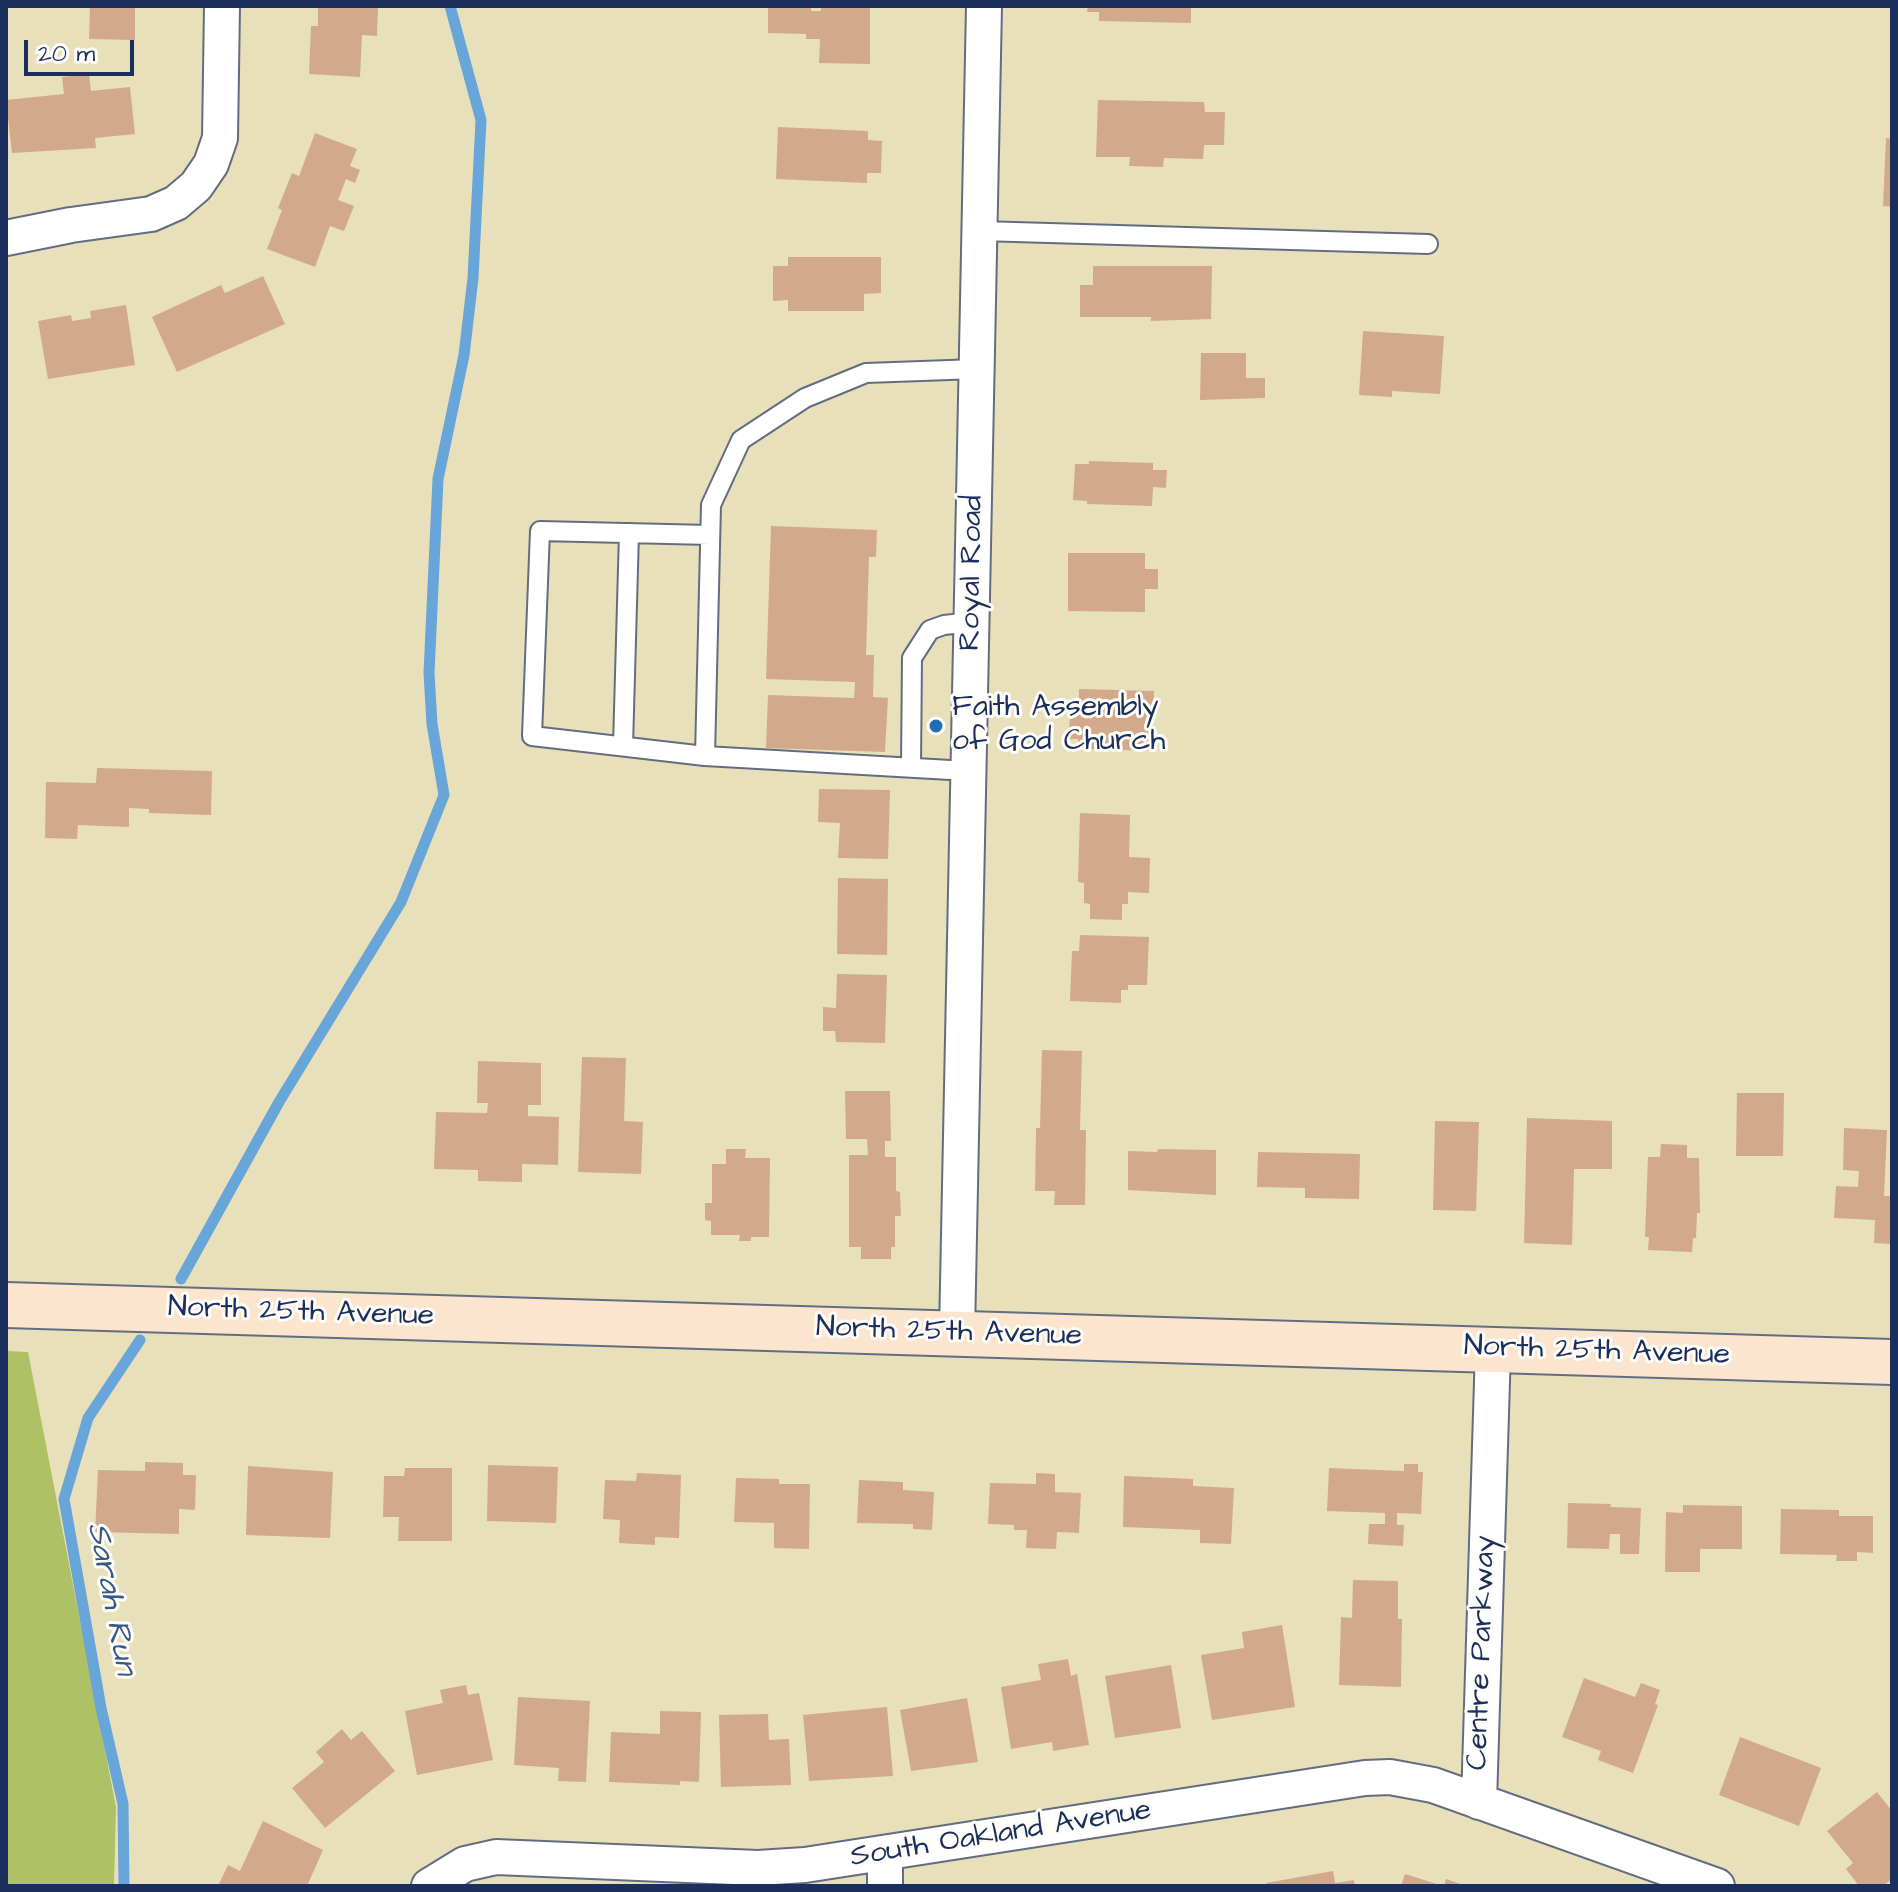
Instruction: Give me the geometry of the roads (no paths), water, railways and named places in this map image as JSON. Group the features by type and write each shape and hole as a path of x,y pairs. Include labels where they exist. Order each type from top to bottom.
{"street":[{"path":"6,238 151,214 176,203 196,186 211,164 220,138 222,6"},
{"name":"Royal Road","path":"957,1333 984,6"},
{"name":"North 25th Avenue","path":"6,1305 1892,1362"},
{"name":"Centre Parkway","path":"1493,1349 1479,1802 1717,1886"},
{"name":"South Oakland Avenue","path":"429,1886 465,1864 496,1857 758,1868 885,1869 1365,1778 1411,1779 1479,1802"}],"lane":[{"path":"980,231 1428,244"},
{"path":"705,756 711,505 741,440 805,398 866,373 977,369"},
{"path":"710,535 540,531 532,736 705,756 968,771"},
{"path":"623,746 629,533"},
{"path":"911,766 912,658 930,630 972,622"}],"waterway":[{"path":"181,1279 279,1102 401,902 444,795 432,724 429,673 438,479 464,355 473,278 481,120 450,6"},
{"name":"Sarah Run","path":"124,1886 123,1804 101,1708 64,1499 88,1418 140,1340"}],"place":[{"name":"Faith Assembly of God Church","path":"936,726"}]}
